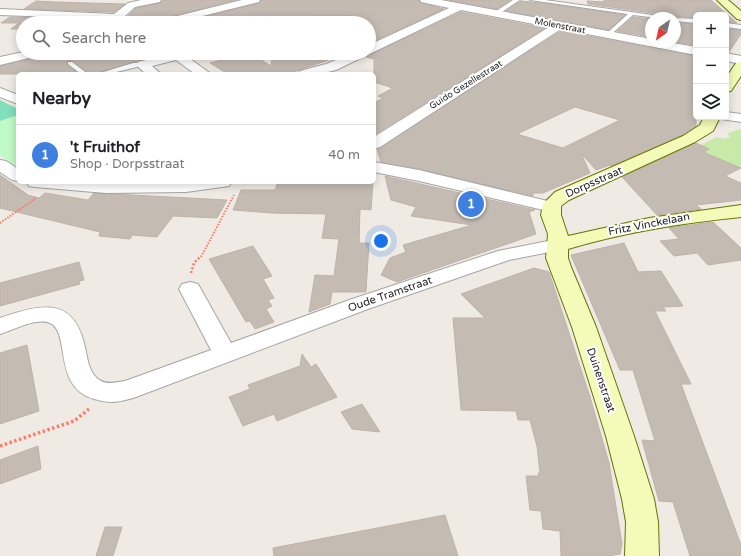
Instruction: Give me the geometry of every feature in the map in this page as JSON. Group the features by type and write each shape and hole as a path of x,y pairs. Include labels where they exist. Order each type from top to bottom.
{"street":[{"path":"118,16 132,5 156,0"},
{"path":"190,16 255,0"},
{"name":"Molenstraat","path":"425,0 693,50"},
{"path":"722,0 741,17"},
{"path":"376,47 459,7"},
{"path":"0,12 94,16"},
{"name":"Guido Gezellestraat","path":"376,143 559,25"},
{"path":"0,61 16,57"},
{"path":"729,58 741,60"},
{"path":"142,65 158,60"},
{"path":"183,60 201,72"},
{"path":"312,72 331,67 347,60"},
{"path":"142,65 151,72"},
{"path":"729,84 741,66"},
{"path":"0,92 16,99"},
{"path":"729,116 741,118"},
{"name":"Dorpsstraat","path":"552,207 555,200 568,193 645,160 700,133 711,120"},
{"path":"0,165 16,175"},
{"path":"376,167 423,176 512,199 552,207"},
{"path":"48,184 106,188 228,188"},
{"path":"146,184 162,187"},
{"name":"Duinenstraat","path":"552,207 551,215 558,234 557,258 584,327 620,436 638,499 642,522 642,556"},
{"name":"Fritz Vinckelaan","path":"558,245 588,236 656,222 741,211"},
{"name":"Oude Tramstraat","path":"0,326 40,315 51,315 61,318 68,325 79,375 87,385 98,391 110,393 127,390 360,304 505,255 558,245"},
{"path":"190,289 225,354"}],"lane":[{"path":"495,14 517,0"},
{"path":"532,0 645,15"},
{"path":"608,35 632,13"},
{"path":"681,20 693,21"},
{"path":"729,25 741,27"},
{"path":"70,63 82,72"},
{"path":"107,72 133,65 142,65"}],"path":[{"path":"0,223 54,185"},
{"path":"190,289 189,278 194,263 200,258 228,188"},
{"path":"0,446 74,421 110,393"}],"green space":[{"path":"0,100 16,108 16,116 0,121"},
{"path":"16,116 16,166 0,155 0,121"},
{"path":"741,129 741,168 703,152 709,149 701,145 717,137 725,139 730,137 728,133"}],"building":[{"path":"162,0 236,0 173,16 128,16 136,8 160,3"},
{"path":"261,0 419,0 421,3 444,9 376,40 376,16 208,16 259,3"},
{"path":"449,0 510,0 497,9"},
{"path":"604,0 711,0 725,12 693,12 693,18 681,17 681,12 645,12 588,4 587,1 604,2"},
{"path":"36,1 125,4 114,12 24,9"},
{"path":"521,1 625,15 609,30 506,11"},
{"path":"461,12 545,28 376,134 376,102 383,98 378,96 393,88 376,83 374,60 376,60 376,52"},
{"path":"729,16 737,23 729,22"},
{"path":"10,17 16,17 16,23 1,23"},
{"path":"633,17 645,18 645,36 617,31"},
{"path":"681,23 693,24 693,45 681,43"},
{"path":"729,29 741,30 741,34 729,52"},
{"path":"561,31 645,47 645,48 693,55 693,120 696,120 696,126 682,135 611,166 610,165 596,170 581,153 590,173 543,193 533,193 533,196 419,169 381,162 377,149","holes":["575,107 620,120 563,148 517,134"]},
{"path":"26,60 72,60 67,61 66,64 76,72 16,72 16,74 0,74 0,66"},
{"path":"72,60 141,60 102,72 87,72"},
{"path":"222,60 261,60 271,66 272,60 328,60 293,72 225,72 210,63"},
{"path":"696,143 709,149 703,152 741,168 725,176 741,183 741,200 696,205 701,209 657,215 622,177"},
{"path":"0,175 28,195 39,198 45,193 88,200 94,193 227,200 217,218 173,216 157,237 132,235 130,239 99,236 100,232 0,208"},
{"path":"385,176 535,210 529,212 536,234 397,282 381,275 390,258 406,252 403,245 472,225 411,216 416,207 391,200"},
{"path":"277,184 373,184 371,210 360,209 359,243 369,243 366,292 332,292 330,304 309,312 315,275 334,276 339,239 322,238 326,214 272,213 233,210 241,190 275,190"},
{"path":"713,222 741,248 741,260 708,265 697,253 674,256 660,241 679,239 669,228"},
{"path":"624,243 638,272 661,271 683,306 663,307 666,311 655,311 691,384 681,384 741,545 741,556 690,556 673,502 659,501 642,440 655,441 633,370 620,370 571,255"},
{"path":"253,246 272,276 263,279 274,298 268,300 272,306 266,309 274,322 255,329 250,321 246,322 209,259"},
{"path":"79,262 84,280 79,281 80,284 0,306 0,283"},
{"path":"534,268 549,272 590,397 609,463 622,544 620,554 608,556 561,556 560,531 543,529 541,511 530,510 526,476 539,476 538,473 540,473 537,446 530,420 518,420 516,411 461,410 453,318 485,318 461,294"},
{"path":"27,345 39,411 0,424 0,353"},
{"path":"302,354 311,367 316,364 337,397 277,421 274,414 243,426 229,397 250,389 248,385 300,366"},
{"path":"362,404 380,432 352,429 341,412"},
{"path":"38,446 41,469 0,484 0,460"},
{"path":"445,515 458,556 274,556 273,548"},
{"path":"105,527 122,527 113,556 96,556"}],"place":[{"name":"'t Fruithof","path":"471,204"}]}
